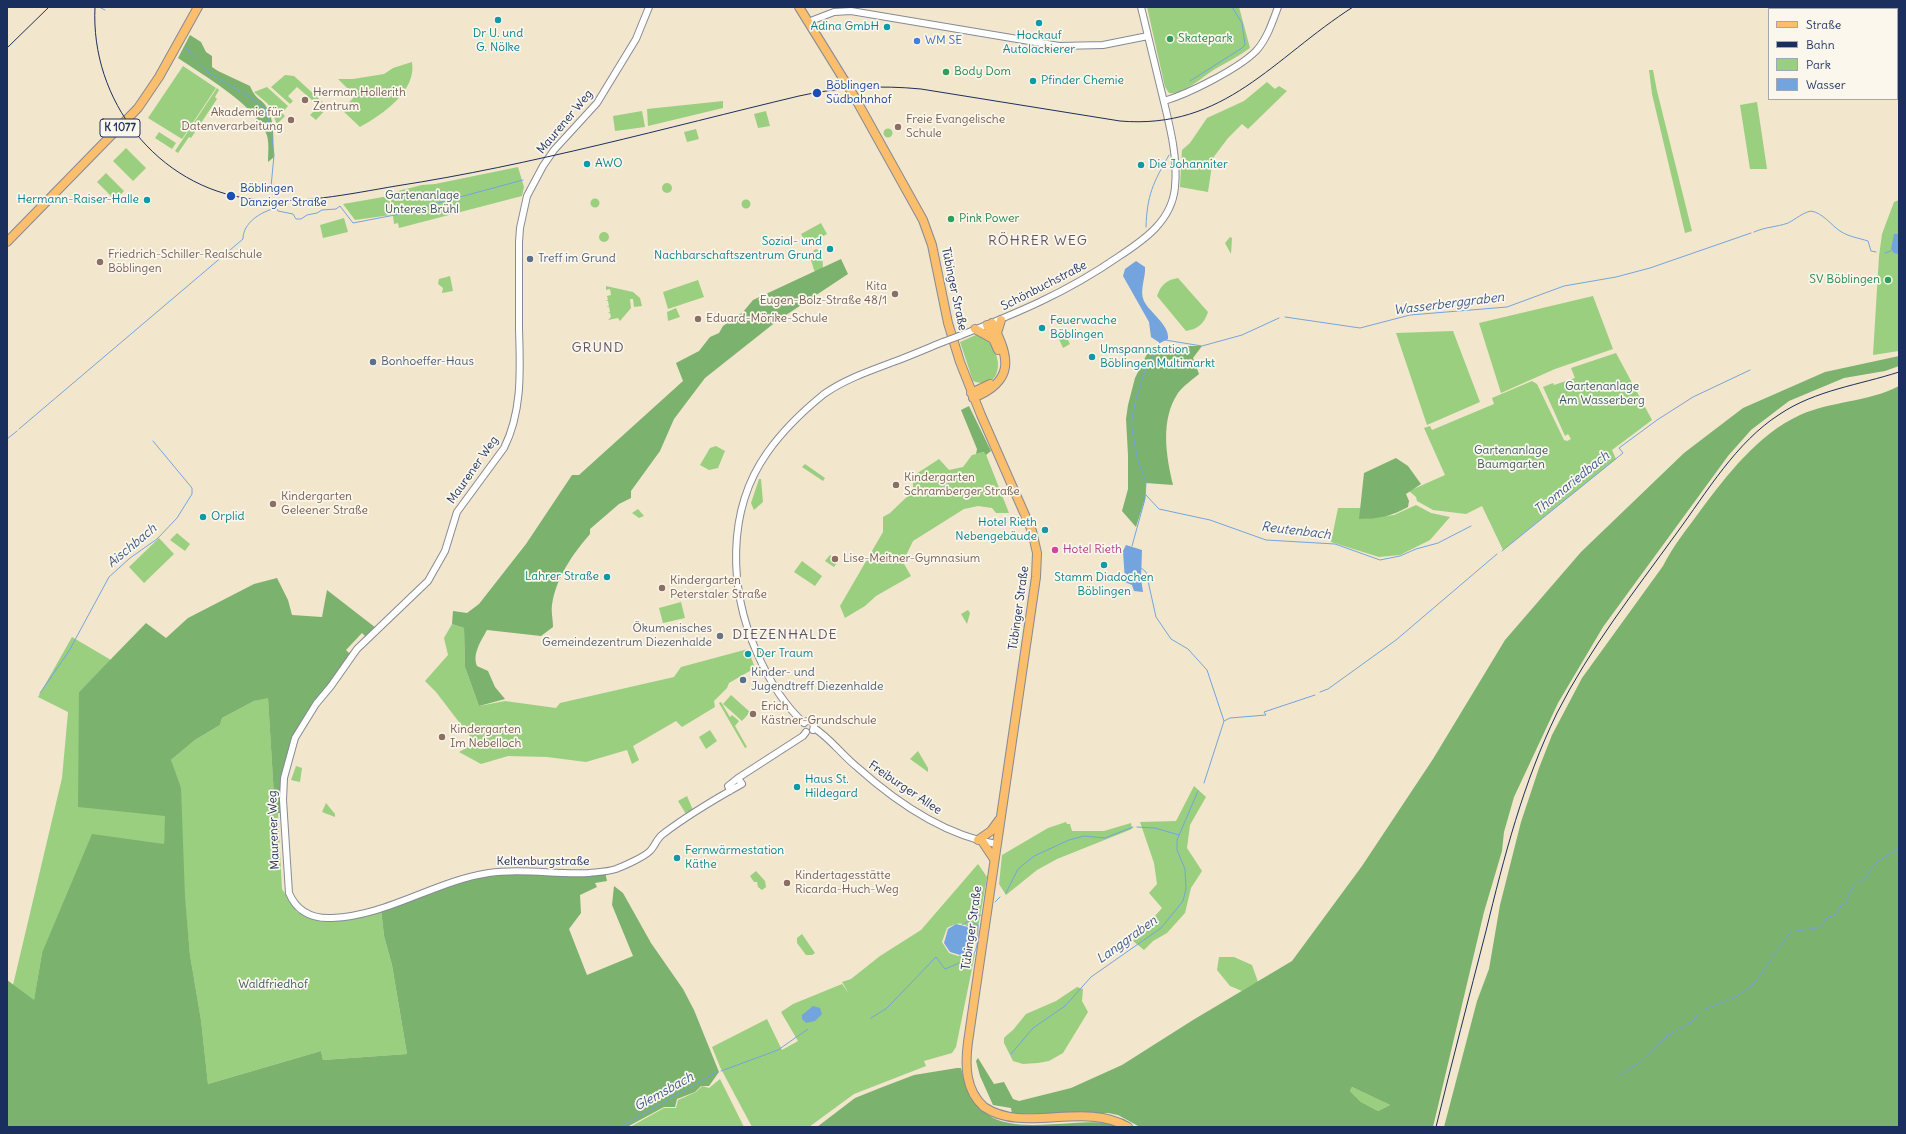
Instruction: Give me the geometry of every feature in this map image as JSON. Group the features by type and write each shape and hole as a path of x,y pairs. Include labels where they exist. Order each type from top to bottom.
{"main road":[{"name":"K 1077","path":"7,242 138,108 159,77 198,7"},
{"name":"Tübinger Straße","path":"799,7 854,96 923,220 932,245 950,328 966,381 980,415 1030,523 1037,553 1036,577 999,820 967,1052 968,1075 974,1095 979,1102 993,1114 1012,1121 1033,1122 1095,1118 1114,1120 1128,1127"},
{"path":"995,336 1000,320"},
{"path":"972,396 987,389 996,380 1002,368 1001,357 995,336 989,324"},
{"path":"975,329 995,336"},
{"path":"966,381 987,389"},
{"path":"980,415 982,402 987,389"},
{"path":"994,859 980,841 991,831 999,820"}],"street":[{"name":"Maurener Weg","path":"287,879 283,814 284,786 295,738 316,704 331,686 357,649 428,580 445,551 456,512 504,448 516,417 519,382 518,242 528,196 550,155 597,103 612,80 643,26 649,7"},
{"name":"Schönbuchstraße","path":"919,352 1042,302 1098,272 1143,239 1160,223 1172,201 1176,175 1173,146 1164,101 1141,7"},
{"path":"1164,101 1214,78 1256,51 1270,30 1278,7"},
{"path":"808,22 834,12 851,11 1066,46 1103,45 1148,36"},
{"name":"Freiburger Allee","path":"806,732 803,728 804,723 776,688 758,655 744,622 738,591 736,562 740,515 748,490 766,453 780,435 802,414 825,394 853,378 919,352"},
{"name":"Freiburger Allee","path":"804,723 807,721 812,721 814,728 857,768 884,789 952,831 980,841 996,844"},
{"path":"806,732 811,732 814,728"},
{"name":"Keltenburgstraße","path":"287,879 289,893 293,902 299,909 309,915 332,918 360,914 378,909 454,882 489,873 580,874 605,872 618,868 650,851 661,835 730,791 728,786 730,784 803,736 806,732"}],"green space":[{"path":"1147,7 1239,7 1250,48 1187,88 1174,93 1169,93 1165,87"},
{"path":"190,35 201,42 206,52 212,56 212,67 250,86 254,94 265,105 270,113 273,132 274,157 268,162 268,138 258,120 226,90 178,58"},
{"path":"412,62 412,73 404,92 378,116 360,127 342,110 355,96 338,79 353,79 384,74 393,68"},
{"path":"183,66 216,88 182,139 148,118"},
{"path":"1649,70 1653,70 1692,231 1685,233 1652,94"},
{"path":"285,75 294,76 328,107 316,120 310,115 319,106 297,87 288,96 293,101 290,104 271,87"},
{"path":"1267,82 1275,89 1279,86 1287,91 1248,129 1242,124 1228,138 1213,158 1208,192 1180,187 1182,150 1190,143 1207,118 1244,101"},
{"path":"267,87 288,106 282,113 285,116 277,124 268,104 254,92"},
{"path":"217,88 219,90 215,97 217,99 191,138 189,137 178,153 175,151"},
{"path":"723,101 723,108 648,126 647,109"},
{"path":"1757,102 1767,169 1750,169 1740,105"},
{"path":"642,111 645,127 615,131 613,116"},
{"path":"766,111 770,126 758,128 754,114"},
{"path":"696,129 699,139 687,142 684,132"},
{"path":"886,129 890,129 892,133 890,137 886,137 884,135 884,131"},
{"path":"159,132 176,143 172,149 155,138"},
{"path":"126,148 146,168 133,181 113,161"},
{"name":"Gartenanlage Unteres Brühl","path":"518,167 524,187 522,196 399,228 398,223 394,224 390,193 422,185 435,184"},
{"path":"106,173 124,191 115,200 97,182"},
{"path":"667,183 672,188 667,193 662,188"},
{"path":"389,196 391,215 355,220 343,204"},
{"path":"595,198 600,203 595,208 590,203"},
{"path":"746,199 751,204 746,209 741,204"},
{"name":"SV Böblingen","path":"1899,200 1899,351 1873,355 1879,256 1882,234 1894,202"},
{"path":"344,218 348,232 323,238 320,225"},
{"path":"821,223 827,234 807,245 801,234"},
{"path":"602,232 606,232 608,233 608,241 602,242 599,239 599,235"},
{"path":"1230,237 1232,238 1231,254 1225,243"},
{"path":"816,249 822,252 823,268 816,272 811,260 808,259 808,254"},
{"path":"841,259 848,274 777,321 705,378 674,419 660,451 631,491 631,498 619,504 590,529 590,534 566,567 554,595 552,608 553,627 541,636 487,630 476,652 477,666 488,671 495,687 505,699 479,706 465,667 464,628 452,624 453,611 467,613 479,604 526,544 572,475 579,475 683,381 676,363 699,351 710,337 719,333 723,326 743,312 753,300"},
{"path":"450,276 453,291 442,293 443,288 438,284 439,279"},
{"path":"1178,278 1208,312 1205,320 1200,325 1194,329 1186,331 1157,296 1164,284 1170,280"},
{"path":"698,280 704,297 668,309 663,292"},
{"path":"606,286 633,292 640,298 642,306 634,307 633,299 630,299 631,308 620,321 618,318 608,320 611,317 610,313 607,313 610,312 609,307 606,307 609,306 608,301 605,301 608,300 607,296 611,295 610,289 606,290"},
{"path":"1593,296 1613,349 1555,369 1501,393 1479,323"},
{"path":"676,308 680,317 668,321 667,312"},
{"path":"1453,331 1480,402 1427,425 1396,333"},
{"path":"978,334 987,340 994,349 997,358 998,367 996,375 991,381 984,383 973,381 960,342"},
{"path":"1065,334 1070,344 1063,348 1058,337"},
{"path":"1151,346 1202,346 1193,358 1199,374 1185,385 1178,393 1172,404 1169,415 1166,438 1168,462 1173,485 1146,483 1145,499 1136,527 1122,511 1128,489 1126,419 1135,378"},
{"name":"Gartenanlage Baumgarten","path":"1616,353 1652,420 1612,450 1616,459 1503,550 1482,506 1466,514 1433,510 1417,501 1416,497 1409,491 1445,475 1424,428 1430,426 1432,430 1494,404 1492,398 1532,381 1537,384 1564,440 1567,441 1571,439 1568,434 1565,436 1543,387 1575,378 1571,368"},
{"path":"1899,356 1899,366 1885,371 1844,378 1789,401 1751,430 1728,456 1603,627 1558,703 1514,797 1504,832 1502,851 1484,912 1433,1127 1140,1127 1118,1115 1108,1113 1012,1114 1011,1108 993,1105 980,1076 976,1061 978,1058 994,1084 1004,1082 1013,1099 1019,1101 1071,1088 1122,1065 1193,1020 1292,961 1362,866 1433,759 1505,640 1581,552 1684,453 1743,408 1825,372","holes":["1352,1087 1390,1105 1378,1111 1361,1102 1350,1091"]},
{"path":"1899,386 1899,1127 1444,1127 1477,1001 1489,969 1500,905 1521,822 1552,735 1582,678 1663,566 1700,511 1721,483 1757,444 1785,423 1812,410 1863,399"},
{"path":"969,406 991,451 986,455 984,452 976,454 977,449 961,410"},
{"path":"716,446 725,451 718,468 709,470 700,465 710,448"},
{"path":"985,452 1009,513 996,513 992,508 978,506 964,509 913,541 903,562 911,576 876,596 865,606 845,618 840,606 883,532 883,517 890,513 913,491 913,476 939,459 949,470 963,467 972,455"},
{"path":"1396,458 1408,466 1421,484 1406,494 1409,501 1408,507 1396,513 1385,516 1359,519 1364,473"},
{"path":"805,464 825,478 823,481 802,467"},
{"path":"759,479 761,479 763,502 754,510 751,503"},
{"path":"1416,505 1431,513 1450,517 1430,540 1400,555 1379,557 1331,542 1338,508 1360,508 1360,519 1394,515"},
{"path":"638,509 644,516 639,518 632,513"},
{"path":"177,533 190,544 185,551 170,540"},
{"path":"159,538 174,554 144,583 129,567"},
{"path":"830,555 838,561 834,567 825,561"},
{"path":"802,561 822,576 815,586 794,572"},
{"path":"277,578 288,600 292,615 322,617 327,590 376,628 310,712 289,757 283,813 275,813 268,698 254,701 222,718 220,725 195,740 171,760 181,788 185,897 190,955 201,1020 208,1084 321,1051 323,1060 407,1054 392,965 384,936 381,909 489,873 605,872 607,881 595,883 597,887 580,895 581,913 569,929 587,975 633,956 612,905 614,886 623,893 651,943 683,989 694,1010 719,1072 709,1086 701,1086 695,1092 677,1099 675,1107 664,1107 627,1127 7,1127 7,980 34,1000 42,953 92,834 164,844 165,816 78,807 79,692 146,623 166,638 188,618 254,584","holes":["362,633 365,636 349,653 346,650"]},
{"path":"681,602 685,618 663,623 659,608"},
{"path":"968,610 970,613 967,624 961,614"},
{"path":"452,624 464,628 465,667 479,706 505,701 556,708 560,703 674,677 681,667 748,649 755,668 729,683 727,688 714,701 715,707 682,727 676,721 633,746 639,760 632,764 627,750 586,762 547,757 508,756 481,764 459,752 475,743 436,692 425,681 448,655 444,638"},
{"path":"72,637 111,660 79,692 166,816 164,844 42,953 34,1001 13,985 62,778 68,712 38,697"},
{"path":"731,695 750,712 742,721 723,704"},
{"name":"Waldfriedhof","path":"268,697 275,813 278,813 282,889 297,912 319,919 381,909 384,936 392,965 407,1054 323,1060 321,1051 208,1084 201,1020 190,955 171,760 195,740 220,725 222,718 254,701"},
{"path":"721,702 730,717 732,715 739,721 735,726 747,747 745,748 719,703"},
{"path":"710,730 717,741 706,749 699,737"},
{"path":"918,751 928,768 928,772 910,759"},
{"path":"296,766 302,768 300,782 291,780"},
{"path":"1194,786 1206,797 1190,825 1187,848 1202,871 1191,888 1185,913 1167,933 1153,941 1144,950 1133,941 1162,908 1149,893 1157,884 1154,863 1140,822 1176,821"},
{"path":"687,796 693,810 686,814 678,801"},
{"path":"326,803 335,814 335,817 322,812"},
{"path":"1066,822 1067,824 1070,824 1072,831 1104,831 1131,823 1132,829 1057,859 1037,870 1006,895 999,884 1002,855 1048,828"},
{"path":"978,864 987,877 977,934 964,924 957,924 947,928 942,942 949,953 958,956 970,952 975,954 956,1047 952,1053 924,1061 926,1066 854,1094 809,1127 752,1127 720,1067 712,1047 767,1019 782,1050 798,1041 781,1012 793,1004 842,984 849,994 842,982 851,979 880,956 921,930"},
{"path":"756,871 765,881 766,887 762,890 758,887 757,882 754,882 750,876"},
{"path":"802,934 815,953 812,955 806,955 797,943 797,938"},
{"path":"1219,957 1234,957 1252,965 1258,982 1242,991 1230,986 1217,970"},
{"path":"1077,987 1083,989 1082,1001 1088,1012 1063,1053 1049,1061 1038,1063 1023,1064 1013,1061 1004,1043 1004,1038 1013,1030 1026,1014 1056,1001"},
{"path":"961,1068 968,1089 977,1105 989,1115 1002,1121 1035,1125 1097,1122 1120,1127 817,1127 855,1098 914,1075"},
{"path":"720,1079 744,1127 630,1127 664,1108 676,1108 678,1100 696,1092 702,1086 709,1088"},
{"path":"1352,1087 1390,1105 1378,1111 1361,1102 1350,1091"}],"water":[{"path":"1894,234 1899,234 1898,254 1894,253 1891,249"},
{"path":"1136,261 1145,267 1142,288 1144,301 1163,324 1168,334 1168,339 1160,343 1151,337 1149,322 1123,276 1125,269"},
{"path":"1126,545 1142,550 1141,579 1143,592 1134,591 1132,585 1125,582 1123,551"},
{"path":"956,924 968,927 974,934 968,952 960,955 950,952 944,943 948,929"},
{"path":"813,1006 820,1008 822,1014 815,1021 806,1023 802,1019 802,1015"}],"waterway":[{"name":"Aischbach","path":"99,7 105,10"},
{"name":"Langgraben","path":"1190,81 1245,45 1242,23 1232,7"},
{"name":"Aischbach","path":"186,48 209,73 253,99 265,109 271,129 274,155 271,187 273,194"},
{"name":"Langgraben","path":"1146,227 1149,198 1155,182 1169,155"},
{"name":"Aischbach","path":"19,429 243,239 249,223 264,212 276,208 278,211 293,214 296,219 301,219 307,215 317,213 322,210 336,209 340,206 353,223 400,214 523,180"},
{"name":"Wasserberggraben","path":"1754,232 1788,223 1811,211 1819,214 1843,233 1868,241 1871,251 1876,252"},
{"name":"Wasserberggraben","path":"1285,317 1360,328 1410,315 1507,307 1564,286 1616,277 1650,268 1751,233"},
{"name":"Wasserberggraben","path":"1885,253 1891,251"},
{"name":"Wasserberggraben","path":"1165,340 1202,346 1242,335 1279,318"},
{"name":"Langgraben","path":"1132,546 1145,499 1146,482 1138,461 1131,424 1136,399 1144,374 1160,342"},
{"name":"Thomariedbach","path":"1502,551 1623,453 1619,448 1657,420 1693,397 1750,370"},
{"path":"7,439 17,431"},
{"name":"Aischbach","path":"40,693 69,651 109,577 130,558 157,539 177,518 192,494 192,488 153,441"},
{"name":"Reutenbach","path":"1146,495 1159,509 1210,520 1266,540 1335,544 1380,560 1400,556 1416,549 1438,543 1471,526"},
{"name":"Thomariedbach","path":"1320,692 1328,689 1396,640 1497,554"},
{"name":"Langgraben","path":"1140,567 1146,572 1156,617 1171,639 1188,649 1207,670 1224,721 1204,783"},
{"name":"Thomariedbach","path":"1224,721 1230,718 1266,715 1264,712 1315,695"},
{"name":"Langgraben","path":"1011,1054 1033,1028 1065,1006 1091,977 1161,928 1183,901 1186,889 1185,869 1177,850 1177,840 1198,791"},
{"path":"1006,893 1018,869 1034,856 1069,840 1084,836 1105,838 1133,827"},
{"path":"1137,827 1155,828 1179,835"},
{"path":"1859,882 1864,880 1875,863 1899,848"},
{"path":"1821,926 1827,918 1836,914 1841,906 1847,902 1849,893 1856,884"},
{"path":"995,902 1000,897"},
{"path":"871,1018 887,1008 936,957 945,969 973,955 978,936 978,925 974,923 973,918 981,915"},
{"path":"962,925 972,919"},
{"path":"1619,1076 1640,1062 1667,1036 1690,1023 1705,1009 1734,998 1754,984 1790,932 1817,928"},
{"name":"Glemsbach","path":"721,1071 778,1050 808,1029"},
{"name":"Glemsbach","path":"620,1127 717,1072"}],"railway":[{"path":"7,48 49,7"},
{"path":"95,7 96,41 104,75 117,105 136,133 159,157 186,177 217,191 251,199 287,201 324,198 498,168 799,96 844,89 875,87 921,89 1120,121 1157,121 1189,114 1219,102 1272,68 1324,27 1353,7"},
{"path":"1436,1127 1507,848 1524,793 1557,713 1598,643 1723,469 1736,453 1764,425 1780,414 1808,399 1899,372"}],"place":[{"name":"Dr U. und G. Nölke","path":"498,20"},
{"name":"Hockauf Autolackierer","path":"1039,23"},
{"name":"Adina GmbH","path":"887,27"},
{"name":"Skatepark","path":"1170,39"},
{"name":"WM SE","path":"917,41"},
{"name":"Body Dom","path":"946,72"},
{"name":"Pfinder Chemie","path":"1033,81"},
{"name":"Böblingen Südbahnhof","path":"817,93"},
{"name":"Herman Hollerith Zentrum","path":"305,100"},
{"name":"Akademie für Datenverarbeitung","path":"291,120"},
{"name":"Freie Evangelische Schule","path":"898,127"},
{"name":"AWO","path":"587,164"},
{"name":"Die Johanniter","path":"1141,165"},
{"name":"Böblingen Danziger Straße","path":"231,196"},
{"name":"Hermann-Raiser-Halle","path":"147,200"},
{"name":"Pink Power","path":"951,219"},
{"name":"Sozial- und Nachbarschaftszentrum Grund","path":"830,249"},
{"name":"Treff im Grund","path":"530,259"},
{"name":"Friedrich-Schiller-Realschule Böblingen","path":"100,262"},
{"name":"SV Böblingen","path":"1888,280"},
{"name":"Kita Eugen-Bolz-Straße 48/1","path":"895,294"},
{"name":"Eduard-Mörike-Schule","path":"698,319"},
{"name":"Feuerwache Böblingen","path":"1042,328"},
{"name":"Umspannstation Böblingen Multimarkt","path":"1092,357"},
{"name":"Bonhoeffer-Haus","path":"373,362"},
{"name":"Kindergarten Schramberger Straße","path":"896,485"},
{"name":"Kindergarten Geleener Straße","path":"273,504"},
{"name":"Orplid","path":"203,517"},
{"name":"Hotel Rieth Nebengebäude","path":"1045,530"},
{"name":"Hotel Rieth","path":"1055,550"},
{"name":"Lise-Meitner-Gymnasium","path":"835,559"},
{"name":"Stamm Diadochen Böblingen","path":"1104,565"},
{"name":"Lahrer Straße","path":"607,577"},
{"name":"Kindergarten Peterstaler Straße","path":"662,588"},
{"name":"Ökumenisches Gemeindezentrum Diezenhalde","path":"720,636"},
{"name":"Der Traum","path":"748,654"},
{"name":"Kinder- und Jugendtreff Diezenhalde","path":"743,680"},
{"name":"Erich Kästner-Grundschule","path":"753,714"},
{"name":"Kindergarten Im Nebelloch","path":"442,737"},
{"name":"Haus St. Hildegard","path":"797,787"},
{"name":"Fernwärmestation Käthe","path":"677,858"},
{"name":"Kindertagesstätte Ricarda-Huch-Weg","path":"787,883"}],"district":[{"name":"RÖHRER WEG","path":"1038,241"},
{"name":"GRUND","path":"598,348"},
{"name":"DIEZENHALDE","path":"785,635"}],"park label":[{"name":"Gartenanlage Am Wasserberg","path":"1602,394"}]}
